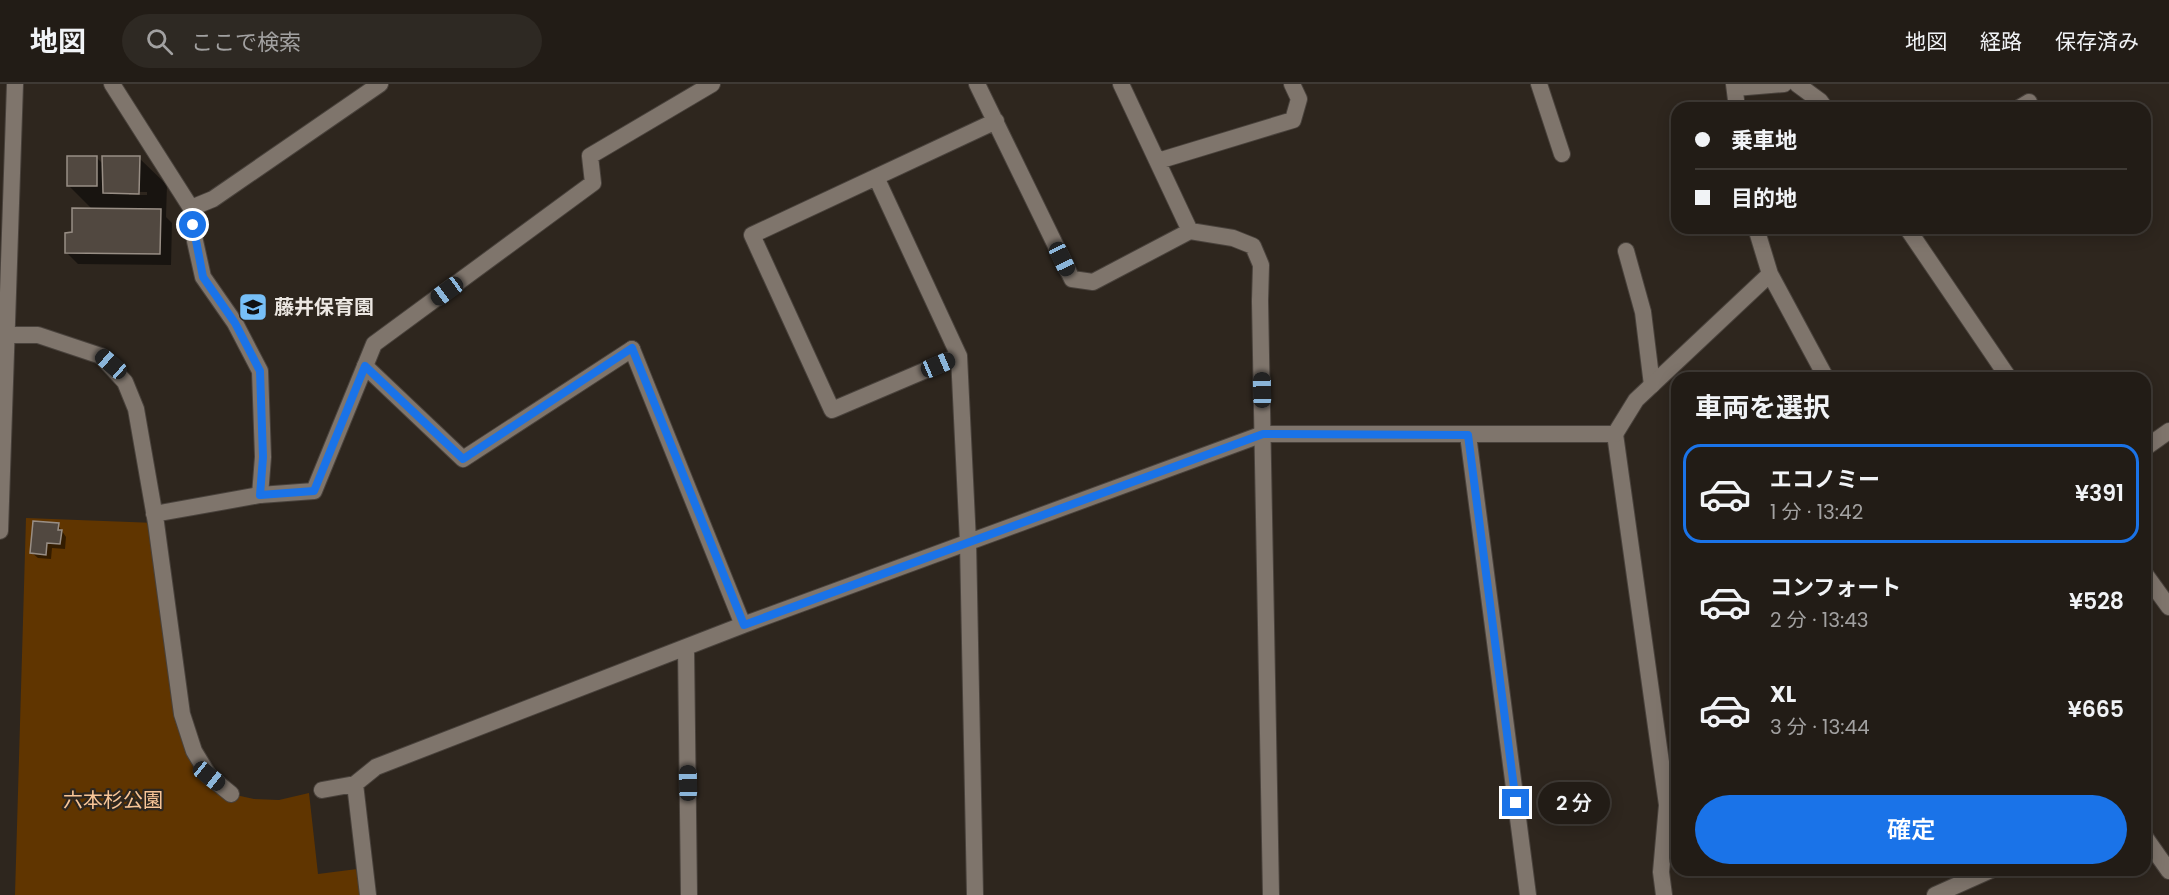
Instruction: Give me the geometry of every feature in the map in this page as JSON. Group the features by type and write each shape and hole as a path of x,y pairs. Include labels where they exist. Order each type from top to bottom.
{"street":[{"path":"0,531 15,84"},
{"path":"112,84 191,208 195,242 203,277 235,323 260,371 263,457 260,495"},
{"path":"191,208 213,199 381,84"},
{"path":"154,514 260,495 314,491 374,344 593,183 590,156 712,84"},
{"path":"977,84 1071,279 1093,282 1190,231 1233,238 1253,246 1261,265 1271,895"},
{"path":"1120,84 1190,231"},
{"path":"1158,161 1293,120 1299,99 1292,84"},
{"path":"1539,84 1562,154"},
{"path":"1736,102 1734,86 1784,84"},
{"path":"1797,84 1821,102"},
{"path":"959,356 832,410 752,235 996,122"},
{"path":"876,177 959,356 968,542 975,895"},
{"path":"1758,234 1770,274 1822,372"},
{"path":"1911,234 2005,372"},
{"path":"1626,251 1643,312 1652,385"},
{"path":"1671,797 1615,434 1636,400 1770,274"},
{"path":"7,335 38,335 101,356 111,364 125,382 136,409 154,514 182,714 194,751 209,776 231,794"},
{"path":"365,366 463,459 632,348 744,625"},
{"path":"2151,444 2169,431"},
{"path":"322,790 355,784 376,766 744,625 1263,434 1615,434"},
{"path":"1468,435 1528,895"},
{"path":"2151,582 2169,608"},
{"path":"686,648 689,895"},
{"path":"355,784 368,895"},
{"path":"1664,895 1661,873 1671,809"},
{"path":"2151,846 2169,871"},
{"path":"1935,895 1978,876"}],"green space":[{"name":"六本杉公園","path":"26,518 156,523 194,751 231,794 254,799 279,800 309,793 318,874 365,868 368,895 15,895"}],"building":[{"path":"67,156 97,156 97,186 67,186"},
{"path":"102,156 140,156 139,194 103,193"},
{"path":"72,208 161,209 160,254 65,253 65,233 72,232"},
{"path":"33,521 59,523 58,530 62,530 60,544 47,543 46,555 30,553"}],"place":[{"name":"藤井保育園","path":"253,307"}],"route":[{"path":"193,225 203,277 235,323 260,371 263,457 260,495 314,491 365,366 463,459 632,348 744,625 1263,434 1468,435 1516,803"}]}
